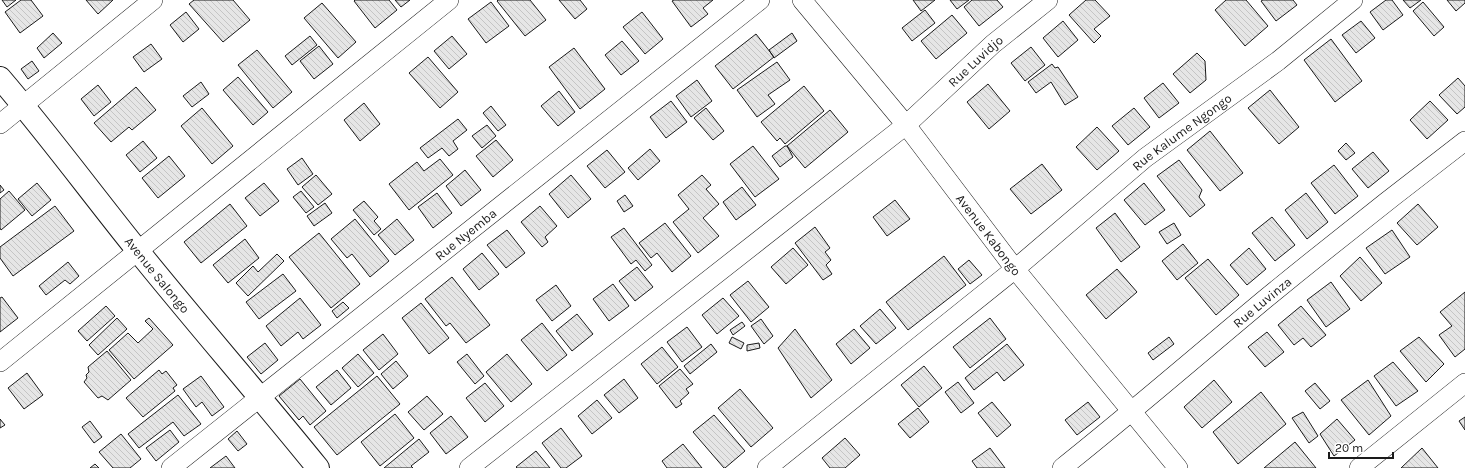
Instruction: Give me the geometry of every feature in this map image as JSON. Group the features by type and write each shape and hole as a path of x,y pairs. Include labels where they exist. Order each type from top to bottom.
{"street":[{"path":"0,124 153,0"},
{"path":"0,362 449,0"},
{"name":"Rue Nyemba","path":"171,468 760,0"},
{"name":"Avenue Kabongo","path":"802,0 906,125 1015,269 1178,468"},
{"name":"Rue Luvidjo","path":"468,468 906,125 993,44 1048,0"},
{"name":"Rue Kalume Ngongo","path":"767,468 1015,269 1145,158 1278,61 1353,0"},
{"name":"Avenue Salongo","path":"0,78 24,105 138,251 318,468"},
{"name":"Rue Luvinza","path":"1062,468 1132,412 1368,216 1465,141"},
{"path":"1359,468 1465,382"}],"building":[{"path":"2,0 16,0 7,7"},
{"path":"21,0 31,0 43,16 20,33 5,12"},
{"path":"86,0 113,0 98,14"},
{"path":"194,0 233,0 250,20 223,42 189,4"},
{"path":"389,0 397,10 375,28 354,1"},
{"path":"395,0 410,0 401,7"},
{"path":"530,0 546,20 525,36 497,1"},
{"path":"559,0 580,0 587,9 575,19"},
{"path":"713,0 703,8 708,14 691,27 672,1"},
{"path":"913,0 935,0 921,11"},
{"path":"950,0 969,0 957,9"},
{"path":"972,0 997,0 1003,7 979,26 964,7"},
{"path":"1086,0 1095,0 1110,16 1094,29 1101,36 1094,43 1069,15"},
{"path":"1226,0 1246,0 1268,26 1245,46 1215,10"},
{"path":"1293,0 1297,5 1276,21 1261,1"},
{"path":"1386,0 1392,0 1403,15 1383,30 1370,12"},
{"path":"1403,0 1421,0 1410,8"},
{"path":"1447,0 1465,0 1465,3 1456,11"},
{"path":"491,2 509,26 486,43 468,19"},
{"path":"1423,2 1444,27 1434,36 1413,11"},
{"path":"322,3 356,42 338,58 304,18"},
{"path":"925,10 935,23 912,41 902,28"},
{"path":"186,12 199,29 183,42 170,25"},
{"path":"642,12 663,39 645,54 623,27"},
{"path":"952,15 967,33 936,59 921,41"},
{"path":"1063,21 1078,40 1058,57 1043,38"},
{"path":"1361,21 1375,38 1356,53 1342,35"},
{"path":"53,33 62,43 44,58 37,48"},
{"path":"792,33 797,41 774,58 769,50"},
{"path":"756,34 774,57 733,89 715,66"},
{"path":"310,36 317,45 292,65 285,56"},
{"path":"452,36 467,54 449,69 434,51"},
{"path":"1331,39 1362,81 1335,102 1304,60"},
{"path":"622,41 639,61 621,75 605,55"},
{"path":"151,44 162,59 144,72 133,57"},
{"path":"319,46 333,64 314,79 300,61"},
{"path":"1031,47 1045,65 1025,81 1011,63"},
{"path":"574,48 605,89 580,109 549,67"},
{"path":"257,50 292,92 273,108 238,65"},
{"path":"1197,53 1205,61 1206,80 1190,93 1173,74"},
{"path":"428,57 458,92 440,108 409,73"},
{"path":"32,61 39,71 28,79 21,69"},
{"path":"777,62 790,80 768,95 775,104 757,117 737,90"},
{"path":"1052,64 1055,68 1058,67 1078,97 1065,105 1051,82 1036,93 1028,82"},
{"path":"238,77 268,112 253,125 223,90"},
{"path":"1458,78 1465,86 1465,107 1457,114 1439,95"},
{"path":"697,80 712,101 691,117 676,96"},
{"path":"201,82 209,94 192,107 183,96"},
{"path":"1163,83 1179,103 1159,118 1144,98"},
{"path":"988,84 1010,111 989,129 967,102"},
{"path":"98,85 111,102 94,116 81,99"},
{"path":"804,86 824,111 785,144 780,138 777,141 761,122"},
{"path":"136,87 156,110 132,130 129,127 111,142 94,123"},
{"path":"1270,90 1299,127 1279,144 1248,108"},
{"path":"559,91 575,112 558,126 541,106"},
{"path":"671,101 687,122 666,138 650,117"},
{"path":"1430,101 1448,120 1427,139 1410,120"},
{"path":"364,103 380,124 360,141 344,120"},
{"path":"491,106 506,125 498,131 483,113"},
{"path":"202,108 233,146 212,164 181,126"},
{"path":"706,108 724,131 713,140 694,118"},
{"path":"1134,108 1150,127 1128,145 1112,126"},
{"path":"830,110 848,132 805,168 787,146"},
{"path":"458,119 467,130 453,141 458,149 449,156 442,148 428,158 420,148"},
{"path":"487,125 496,136 482,148 472,136"},
{"path":"1097,127 1119,151 1097,170 1076,147"},
{"path":"1210,131 1243,173 1220,191 1187,150"},
{"path":"496,140 513,160 493,177 476,156"},
{"path":"143,141 157,158 140,172 126,155"},
{"path":"1346,143 1355,153 1346,160 1338,151"},
{"path":"753,146 779,179 755,197 730,164"},
{"path":"787,146 793,157 780,167 772,156"},
{"path":"650,149 660,161 638,180 628,168"},
{"path":"607,150 625,172 605,188 587,166"},
{"path":"1373,152 1389,171 1368,188 1352,169"},
{"path":"169,156 185,176 158,198 142,178"},
{"path":"302,158 313,174 298,185 287,169"},
{"path":"440,159 453,175 409,210 389,184 417,162 424,171"},
{"path":"1179,160 1202,190 1199,197 1205,205 1190,217 1157,176"},
{"path":"1042,164 1062,190 1031,214 1010,189"},
{"path":"1334,165 1358,196 1335,214 1311,183"},
{"path":"465,170 481,190 461,206 446,186"},
{"path":"316,175 332,194 318,205 302,187"},
{"path":"571,175 591,199 568,218 549,194"},
{"path":"702,175 711,185 706,189 719,204 703,218 719,236 698,253 673,222 689,209 678,195"},
{"path":"37,183 51,200 32,216 18,199"},
{"path":"264,183 279,201 260,216 245,198"},
{"path":"1144,183 1165,210 1145,225 1124,200"},
{"path":"0,185 4,190 0,193"},
{"path":"742,187 756,205 736,220 723,202"},
{"path":"9,191 25,210 1,230 0,199"},
{"path":"301,191 314,207 306,213 293,197"},
{"path":"437,193 452,213 433,228 418,207"},
{"path":"1306,193 1328,222 1307,239 1285,210"},
{"path":"625,195 633,206 624,212 617,201"},
{"path":"895,200 910,219 887,236 873,217"},
{"path":"364,201 378,217 374,221 381,229 374,235 353,210"},
{"path":"325,203 332,213 314,226 307,216"},
{"path":"230,204 247,226 201,263 184,242"},
{"path":"1418,204 1438,227 1417,245 1397,223"},
{"path":"55,206 74,231 13,276 0,258 0,247"},
{"path":"540,206 557,226 545,237 548,242 542,247 521,222"},
{"path":"1115,213 1140,247 1121,262 1096,228"},
{"path":"1272,217 1295,245 1275,261 1252,233"},
{"path":"355,219 389,261 370,277 352,254 347,258 331,239"},
{"path":"397,219 414,240 395,255 378,235"},
{"path":"665,223 691,256 672,272 657,253 651,258 639,243"},
{"path":"1174,223 1181,235 1167,244 1159,232"},
{"path":"815,227 830,248 825,252 831,260 826,265 832,274 823,280 795,243"},
{"path":"624,228 652,265 645,271 636,260 631,264 611,237"},
{"path":"507,230 525,253 506,268 487,245"},
{"path":"1392,230 1410,257 1385,274 1366,248"},
{"path":"319,233 360,284 331,308 289,257"},
{"path":"245,239 259,258 228,283 213,265"},
{"path":"1183,244 1198,263 1177,280 1162,261"},
{"path":"793,248 808,265 786,284 771,267"},
{"path":"1249,248 1266,269 1247,285 1230,265"},
{"path":"482,253 499,274 479,290 463,269"},
{"path":"277,254 284,261 248,296 236,283 253,266 258,272"},
{"path":"944,256 966,285 908,330 886,302"},
{"path":"1360,257 1382,283 1361,301 1340,276"},
{"path":"1208,259 1239,295 1216,315 1185,278"},
{"path":"969,260 982,275 970,284 958,269"},
{"path":"68,262 79,276 70,284 65,280 46,295 39,286"},
{"path":"637,267 653,287 635,301 619,281"},
{"path":"1117,269 1137,292 1106,319 1086,295"},
{"path":"283,274 296,291 259,319 246,302"},
{"path":"452,277 490,325 466,343 450,323 446,326 425,299"},
{"path":"748,281 769,307 751,322 730,295"},
{"path":"1331,282 1350,309 1326,327 1307,300"},
{"path":"613,284 629,306 609,321 593,299"},
{"path":"556,285 571,306 552,321 536,300"},
{"path":"1465,292 1465,349 1455,357 1439,335 1452,326 1440,312"},
{"path":"2,297 18,318 0,332 0,298"},
{"path":"300,298 321,325 303,339 298,332 281,346 266,326"},
{"path":"723,298 739,316 717,334 702,315"},
{"path":"343,302 349,308 337,318 332,311"},
{"path":"421,303 449,338 429,354 402,318"},
{"path":"106,306 115,316 87,341 78,331"},
{"path":"1301,306 1326,335 1311,347 1303,338 1294,345 1278,325"},
{"path":"880,309 896,328 876,344 860,326"},
{"path":"577,314 593,334 572,351 556,331"},
{"path":"117,318 127,329 98,355 89,345"},
{"path":"149,318 173,345 134,379 109,350 128,333 138,343 153,329 145,321"},
{"path":"990,318 1006,339 970,368 953,347"},
{"path":"761,319 773,336 764,344 751,326"},
{"path":"742,322 745,326 733,335 730,330"},
{"path":"542,323 567,355 547,371 521,340"},
{"path":"687,327 702,347 682,362 667,342"},
{"path":"795,329 832,380 811,398 778,348"},
{"path":"854,329 870,348 851,364 836,344"},
{"path":"1267,332 1284,352 1265,367 1248,347"},
{"path":"383,334 398,354 379,370 363,350"},
{"path":"732,337 744,343 741,349 729,343"},
{"path":"1169,337 1174,344 1153,360 1148,353"},
{"path":"1419,337 1444,364 1426,382 1400,351"},
{"path":"265,343 278,360 261,374 247,357"},
{"path":"759,343 760,348 747,351 747,345"},
{"path":"711,344 717,352 690,374 684,366"},
{"path":"1007,344 1024,365 1004,381 997,372 974,390 965,378"},
{"path":"662,347 678,367 657,384 641,364"},
{"path":"107,351 131,380 108,400 102,396 98,398 84,382 87,378 86,375 89,372 88,367"},
{"path":"358,354 374,373 358,387 342,368"},
{"path":"467,354 484,376 475,384 457,362"},
{"path":"507,354 532,384 511,402 486,372"},
{"path":"396,361 408,376 393,389 381,374"},
{"path":"1393,362 1418,391 1396,406 1374,376"},
{"path":"924,366 942,388 919,407 901,385"},
{"path":"680,369 693,384 686,389 689,393 680,401 682,404 676,408 659,386"},
{"path":"159,370 162,374 166,371 177,385 173,388 175,391 143,417 126,398"},
{"path":"337,370 351,388 331,405 316,387"},
{"path":"27,373 43,395 24,409 8,388"},
{"path":"201,376 224,407 212,416 202,402 196,407 183,389"},
{"path":"377,376 400,404 337,455 314,427"},
{"path":"300,379 326,411 310,425 303,416 299,420 279,396"},
{"path":"624,379 638,398 619,413 604,395"},
{"path":"1214,380 1232,402 1202,428 1184,407"},
{"path":"1368,380 1391,416 1369,435 1341,400"},
{"path":"958,382 974,403 961,413 945,392"},
{"path":"485,383 504,406 485,422 466,398"},
{"path":"1315,383 1330,401 1320,409 1305,391"},
{"path":"740,389 773,428 751,447 718,408"},
{"path":"1261,392 1286,424 1238,464 1213,432"},
{"path":"178,395 201,424 184,436 173,422 139,448 128,434"},
{"path":"427,396 443,414 424,430 408,412"},
{"path":"597,400 612,418 592,434 578,416"},
{"path":"992,402 1011,425 997,437 978,413"},
{"path":"1088,402 1100,417 1077,435 1065,420"},
{"path":"918,408 929,422 910,438 898,424"},
{"path":"1303,412 1318,436 1309,443 1292,418"},
{"path":"395,414 414,438 380,466 361,442"},
{"path":"714,415 745,451 725,468 693,432"},
{"path":"451,416 468,437 446,454 430,433"},
{"path":"1465,417 1465,430 1459,421"},
{"path":"0,419 5,425 0,428"},
{"path":"1337,419 1355,440 1334,456 1320,434"},
{"path":"90,421 102,437 94,443 82,427"},
{"path":"561,428 582,456 566,468 561,468 542,443"},
{"path":"170,430 179,442 156,461 146,448"},
{"path":"237,431 247,444 238,451 228,439"},
{"path":"121,434 141,459 130,468 113,468 99,452"},
{"path":"845,438 860,455 845,468 830,468 822,458"},
{"path":"419,439 429,452 411,466 413,468 384,468"},
{"path":"1295,442 1316,468 1264,468"},
{"path":"683,444 702,468 667,468 662,461"},
{"path":"990,448 1005,468 977,468 972,461"},
{"path":"1422,448 1438,468 1401,468"},
{"path":"536,451 550,468 516,467"},
{"path":"226,456 235,468 210,468"},
{"path":"95,464 99,468 90,468"}]}
